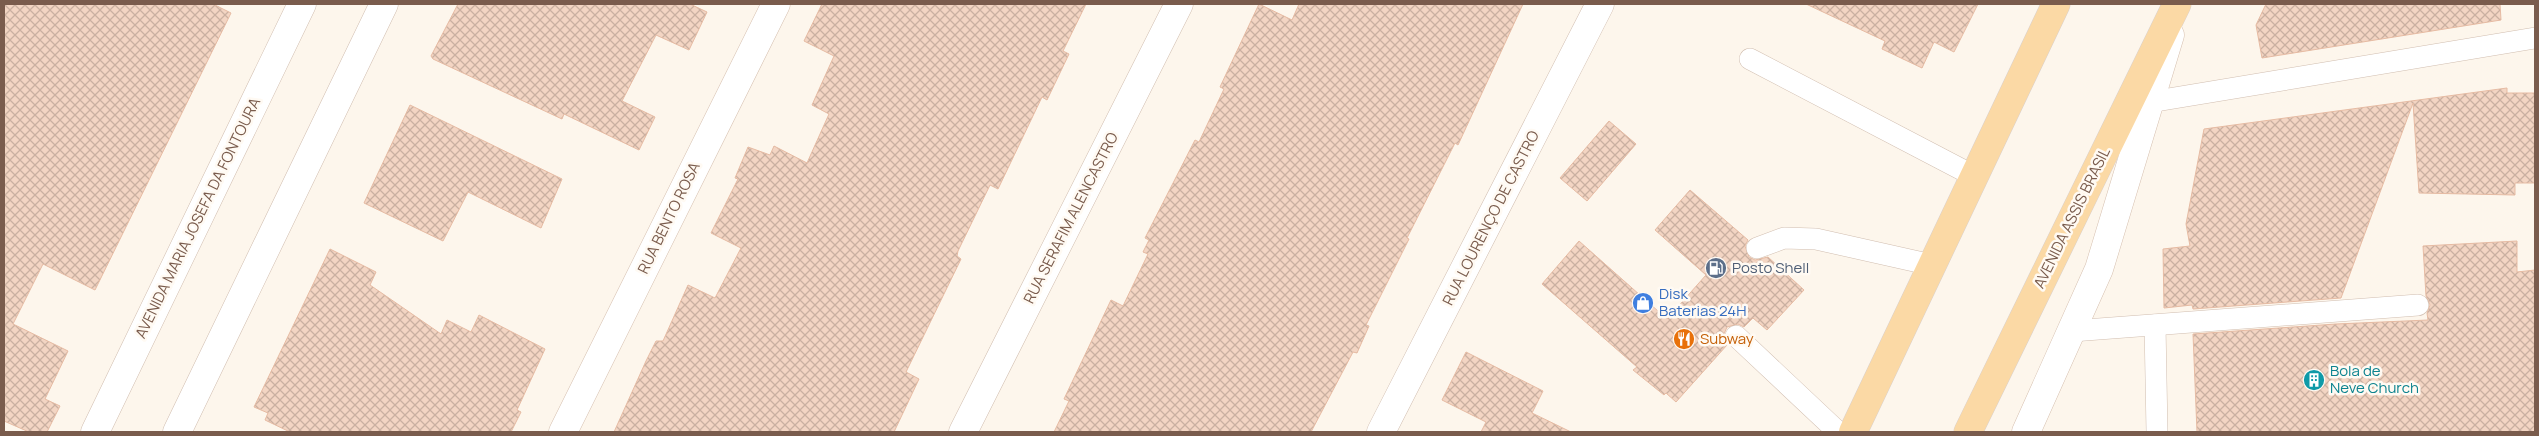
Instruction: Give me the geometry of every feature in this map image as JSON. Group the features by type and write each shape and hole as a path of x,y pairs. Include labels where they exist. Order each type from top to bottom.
{"main road":[{"path":"1853,432 2056,4"},
{"name":"AVENIDA ASSIS BRASIL","path":"1968,432 2178,4"}],"street":[{"name":"AVENIDA MARIA JOSEFA DA FONTOURA","path":"95,432 302,4"},
{"path":"177,432 384,4"},
{"name":"RUA BENTO ROSA","path":"563,432 776,4"},
{"name":"RUA SERAFIM ALENCASTRO","path":"963,432 1179,4"},
{"name":"RUA LOURENÇO DE CASTRO","path":"1381,432 1600,4"},
{"name":"AVENIDA ASSIS BRASIL","path":"2026,432 2099,270 2178,4"}],"lane":[{"path":"2150,102 2535,38"},
{"path":"1750,59 1974,176"},
{"path":"1757,248 1784,238 1816,239 1932,265"},
{"path":"2072,331 2418,305"},
{"path":"2155,325 2158,432"},
{"path":"1736,336 1838,432"}],"building":[{"path":"4,4 213,4 231,13 95,290 43,264 13,324 68,351 45,399 60,406 47,432 29,432 4,421"},
{"path":"458,4 690,4 707,12 689,50 656,35 622,101 655,117 639,150 564,114 562,119 433,59 431,56"},
{"path":"822,4 1086,4 1063,51 1069,54 1047,100 1042,97 998,189 990,185 958,251 957,256 961,259 906,372 919,379 894,432 614,432 656,341 663,341 688,285 715,298 741,248 711,233 738,179 735,178 748,147 770,155 774,146 807,163 829,114 812,105 834,56 804,41"},
{"path":"1259,4 1292,20 1299,4 1523,4 1458,145 1455,143 1407,238 1409,239 1366,325 1369,326 1357,353 1353,352 1311,432 1054,432 1069,401 1064,399 1111,300 1123,306 1148,254 1143,252 1149,240 1145,238 1195,140 1199,142 1224,89 1220,87"},
{"path":"1806,4 1978,4 1954,52 1934,42 1922,68 1882,49 1885,41"},
{"path":"2266,4 2500,4 2501,20 2262,58 2256,25"},
{"path":"2507,88 2507,93 2535,93 2535,183 2515,183 2515,195 2419,193 2413,103 2341,298 2193,309 2192,305 2164,308 2163,249 2190,246 2186,224 2204,129"},
{"path":"410,105 562,179 541,228 468,192 443,241 364,203"},
{"path":"1609,121 1636,144 1587,201 1560,178"},
{"path":"1690,190 1748,240 1745,246 1749,257 1755,260 1768,257 1804,290 1767,330 1753,318 1744,327 1738,324 1727,327 1724,334 1727,345 1676,402 1666,393 1664,395 1633,370 1637,367 1542,284 1579,241 1667,319 1706,275 1655,230"},
{"path":"2517,241 2517,272 2535,270 2535,432 2197,432 2193,334 2428,320 2427,313 2430,305 2426,296 2423,246"},
{"path":"330,249 376,272 370,285 441,334 447,320 471,332 479,315 545,349 517,410 521,412 511,432 290,432 265,420 268,413 254,407"},
{"path":"1466,352 1543,391 1532,413 1571,432 1481,432 1486,422 1442,400"}],"place":[{"name":"Posto Shell","path":"1716,268"},
{"name":"Disk Baterias 24H","path":"1643,303"},
{"name":"Subway","path":"1684,339"},
{"name":"Bola de Neve Church","path":"2314,380"}]}
